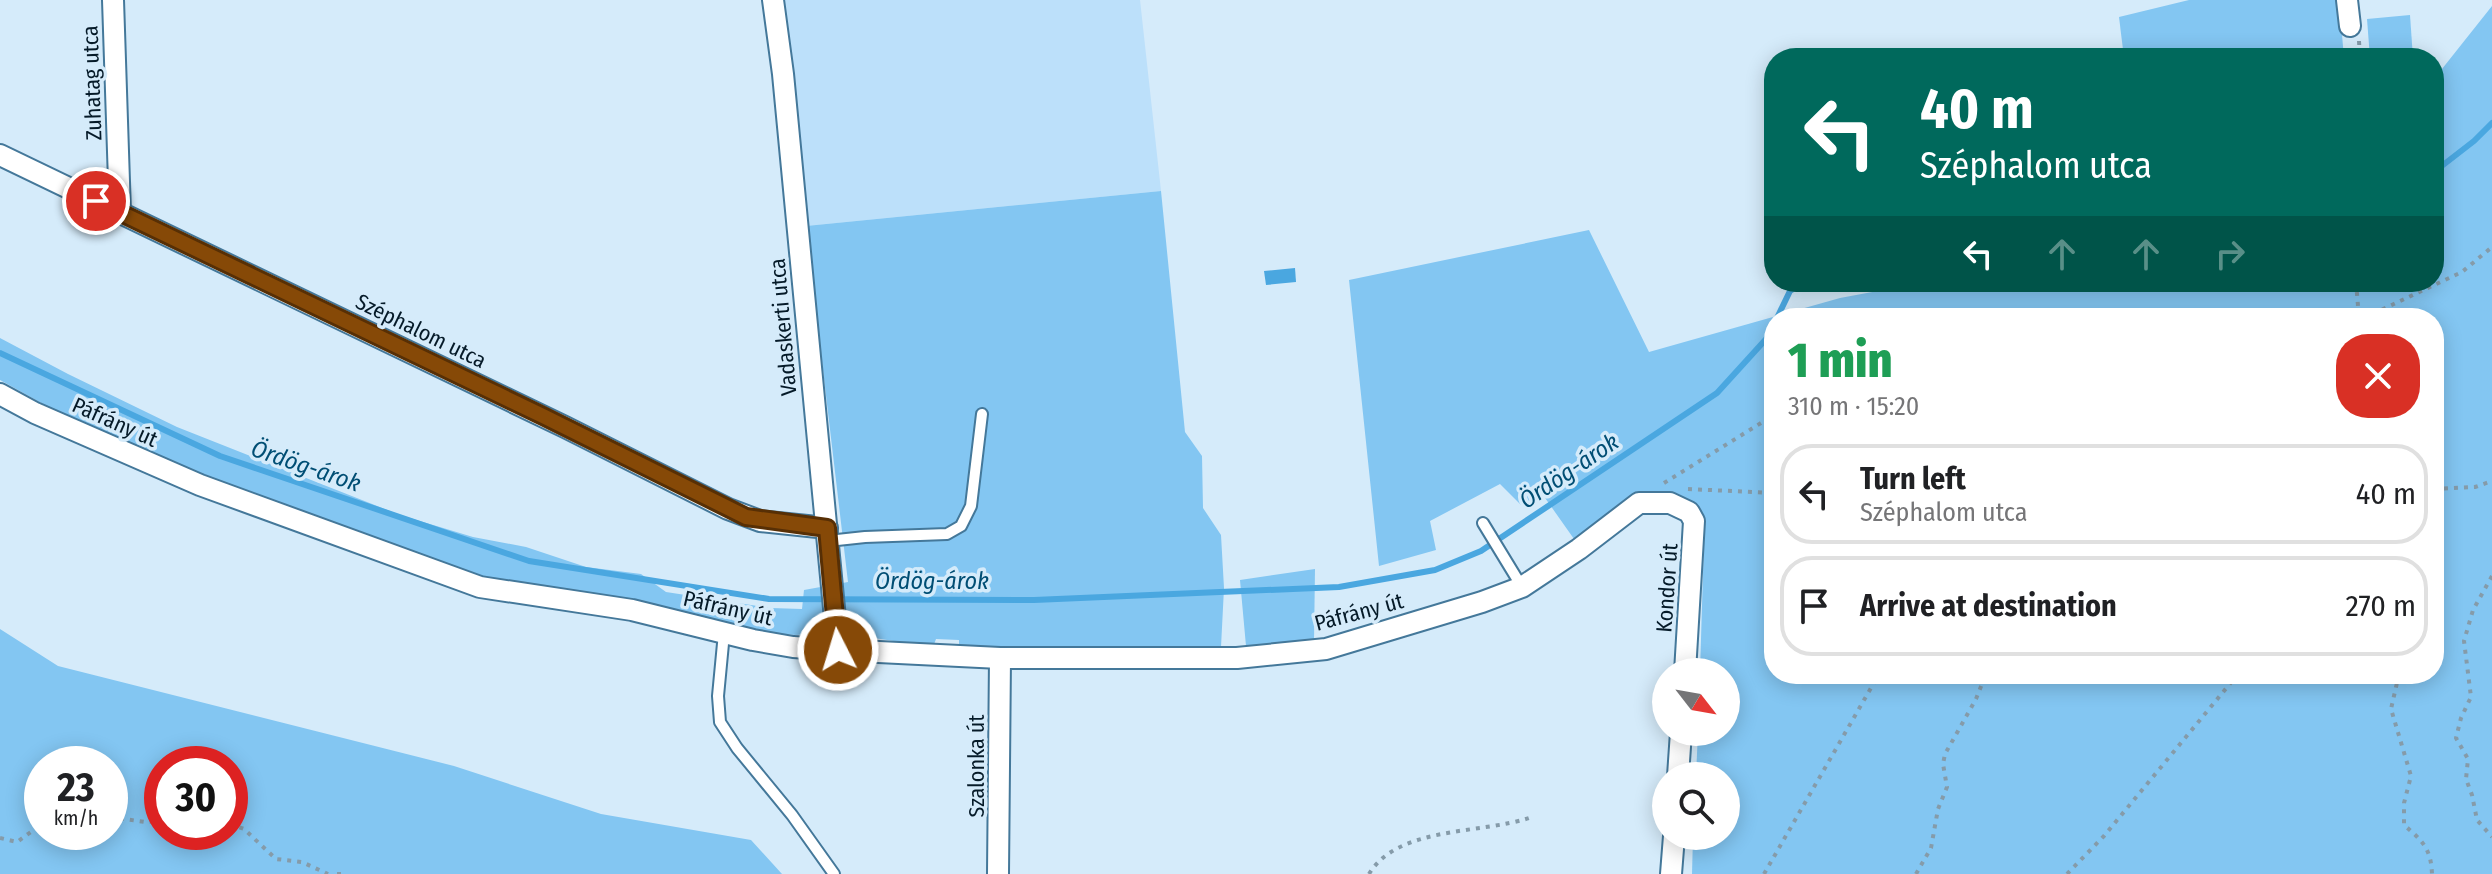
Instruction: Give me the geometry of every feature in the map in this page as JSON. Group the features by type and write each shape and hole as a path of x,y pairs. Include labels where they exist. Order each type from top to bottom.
{"street":[{"name":"Zuhatag utca","path":"113,0 120,212"},
{"name":"Vadaskerti utca","path":"773,0 783,74 838,650"},
{"path":"2347,0 2350,26"},
{"name":"Széphalom utca","path":"0,155 552,420 746,517 828,535"},
{"name":"Páfrány út","path":"0,394 35,413 200,485 480,587 632,610 793,647 838,650 1000,658 1237,658 1326,649 1522,587 1639,503"},
{"name":"Kondor út","path":"1639,503 1670,503 1689,512 1694,521 1686,658"},
{"name":"Szalonka út","path":"998,874 1000,658"},
{"path":"1671,874 1673,850"}],"lane":[{"path":"828,535 947,534 961,526 971,506 982,414"},
{"path":"1483,523 1522,587"},
{"path":"724,633 718,696 720,722 834,874"}],"path":[{"path":"2444,280 2462,272 2492,247"},
{"path":"2384,308 2419,292"},
{"path":"1671,488 1657,488 1764,421"},
{"path":"2444,489 2475,487 2492,482"},
{"path":"1686,489 1764,493"},
{"path":"2492,576 2473,610 2464,641 2471,697 2456,738 2468,759 2466,779 2477,820 2492,837"},
{"path":"1764,874 1873,684"},
{"path":"1916,874 1931,848 1938,809 1947,787 1943,764 1945,754 1982,684"},
{"path":"2067,874 2104,836 2230,684"},
{"path":"2397,684 2391,709 2411,776 2404,803 2404,825 2431,854 2432,874"},
{"path":"1369,874 1390,851 1416,840 1512,824 1529,818"},
{"path":"248,833 276,859 302,862 328,874"},
{"path":"0,838 17,842 24,837"},
{"path":"337,874 347,874"}],"shaded area":[{"path":"783,0 1140,0 1161,191 806,226"},
{"path":"2189,0 2339,0 2343,48 2123,48 2119,17"},
{"path":"2492,6 2492,874 1692,874 1693,850 1740,850 1740,762 1697,762 1697,746 1740,746 1740,658 1700,658 1702,518 1633,495 1574,539 1543,495 1521,505 1500,484 1430,521 1436,550 1379,566 1349,280 1589,230 1649,352 1764,319 1764,684 2444,684 2444,308 1805,308 1872,292 2444,292 2444,66"},
{"path":"2410,15 2412,48 2369,48 2367,19"},
{"path":"1161,191 1185,432 1202,456 1203,508 1221,535 1224,588 1221,647 1048,651 959,648 959,640 936,639 933,647 861,636 848,629 796,635 746,632 479,580 177,465 61,414 0,380 0,338 177,427 400,515 473,537 526,547 586,567 641,574 666,592 771,608 802,609 804,590 848,582 806,226"},
{"path":"1295,268 1296,282 1266,285 1264,271"},
{"path":"1315,569 1314,641 1284,646 1246,646 1240,580"},
{"path":"0,629 58,666 454,766 601,814 751,840 782,874 0,874"}],"waterway":[{"name":"Ördög-árok","path":"2444,164 2492,123"},
{"name":"Ördög-árok","path":"1782,308 1790,292"},
{"name":"Ördög-árok","path":"0,353 220,456 529,561 769,599 1034,600 1339,587 1435,570 1481,551 1717,393 1764,341"}],"route":[{"path":"96,201 746,517 827,528 838,650"}]}
